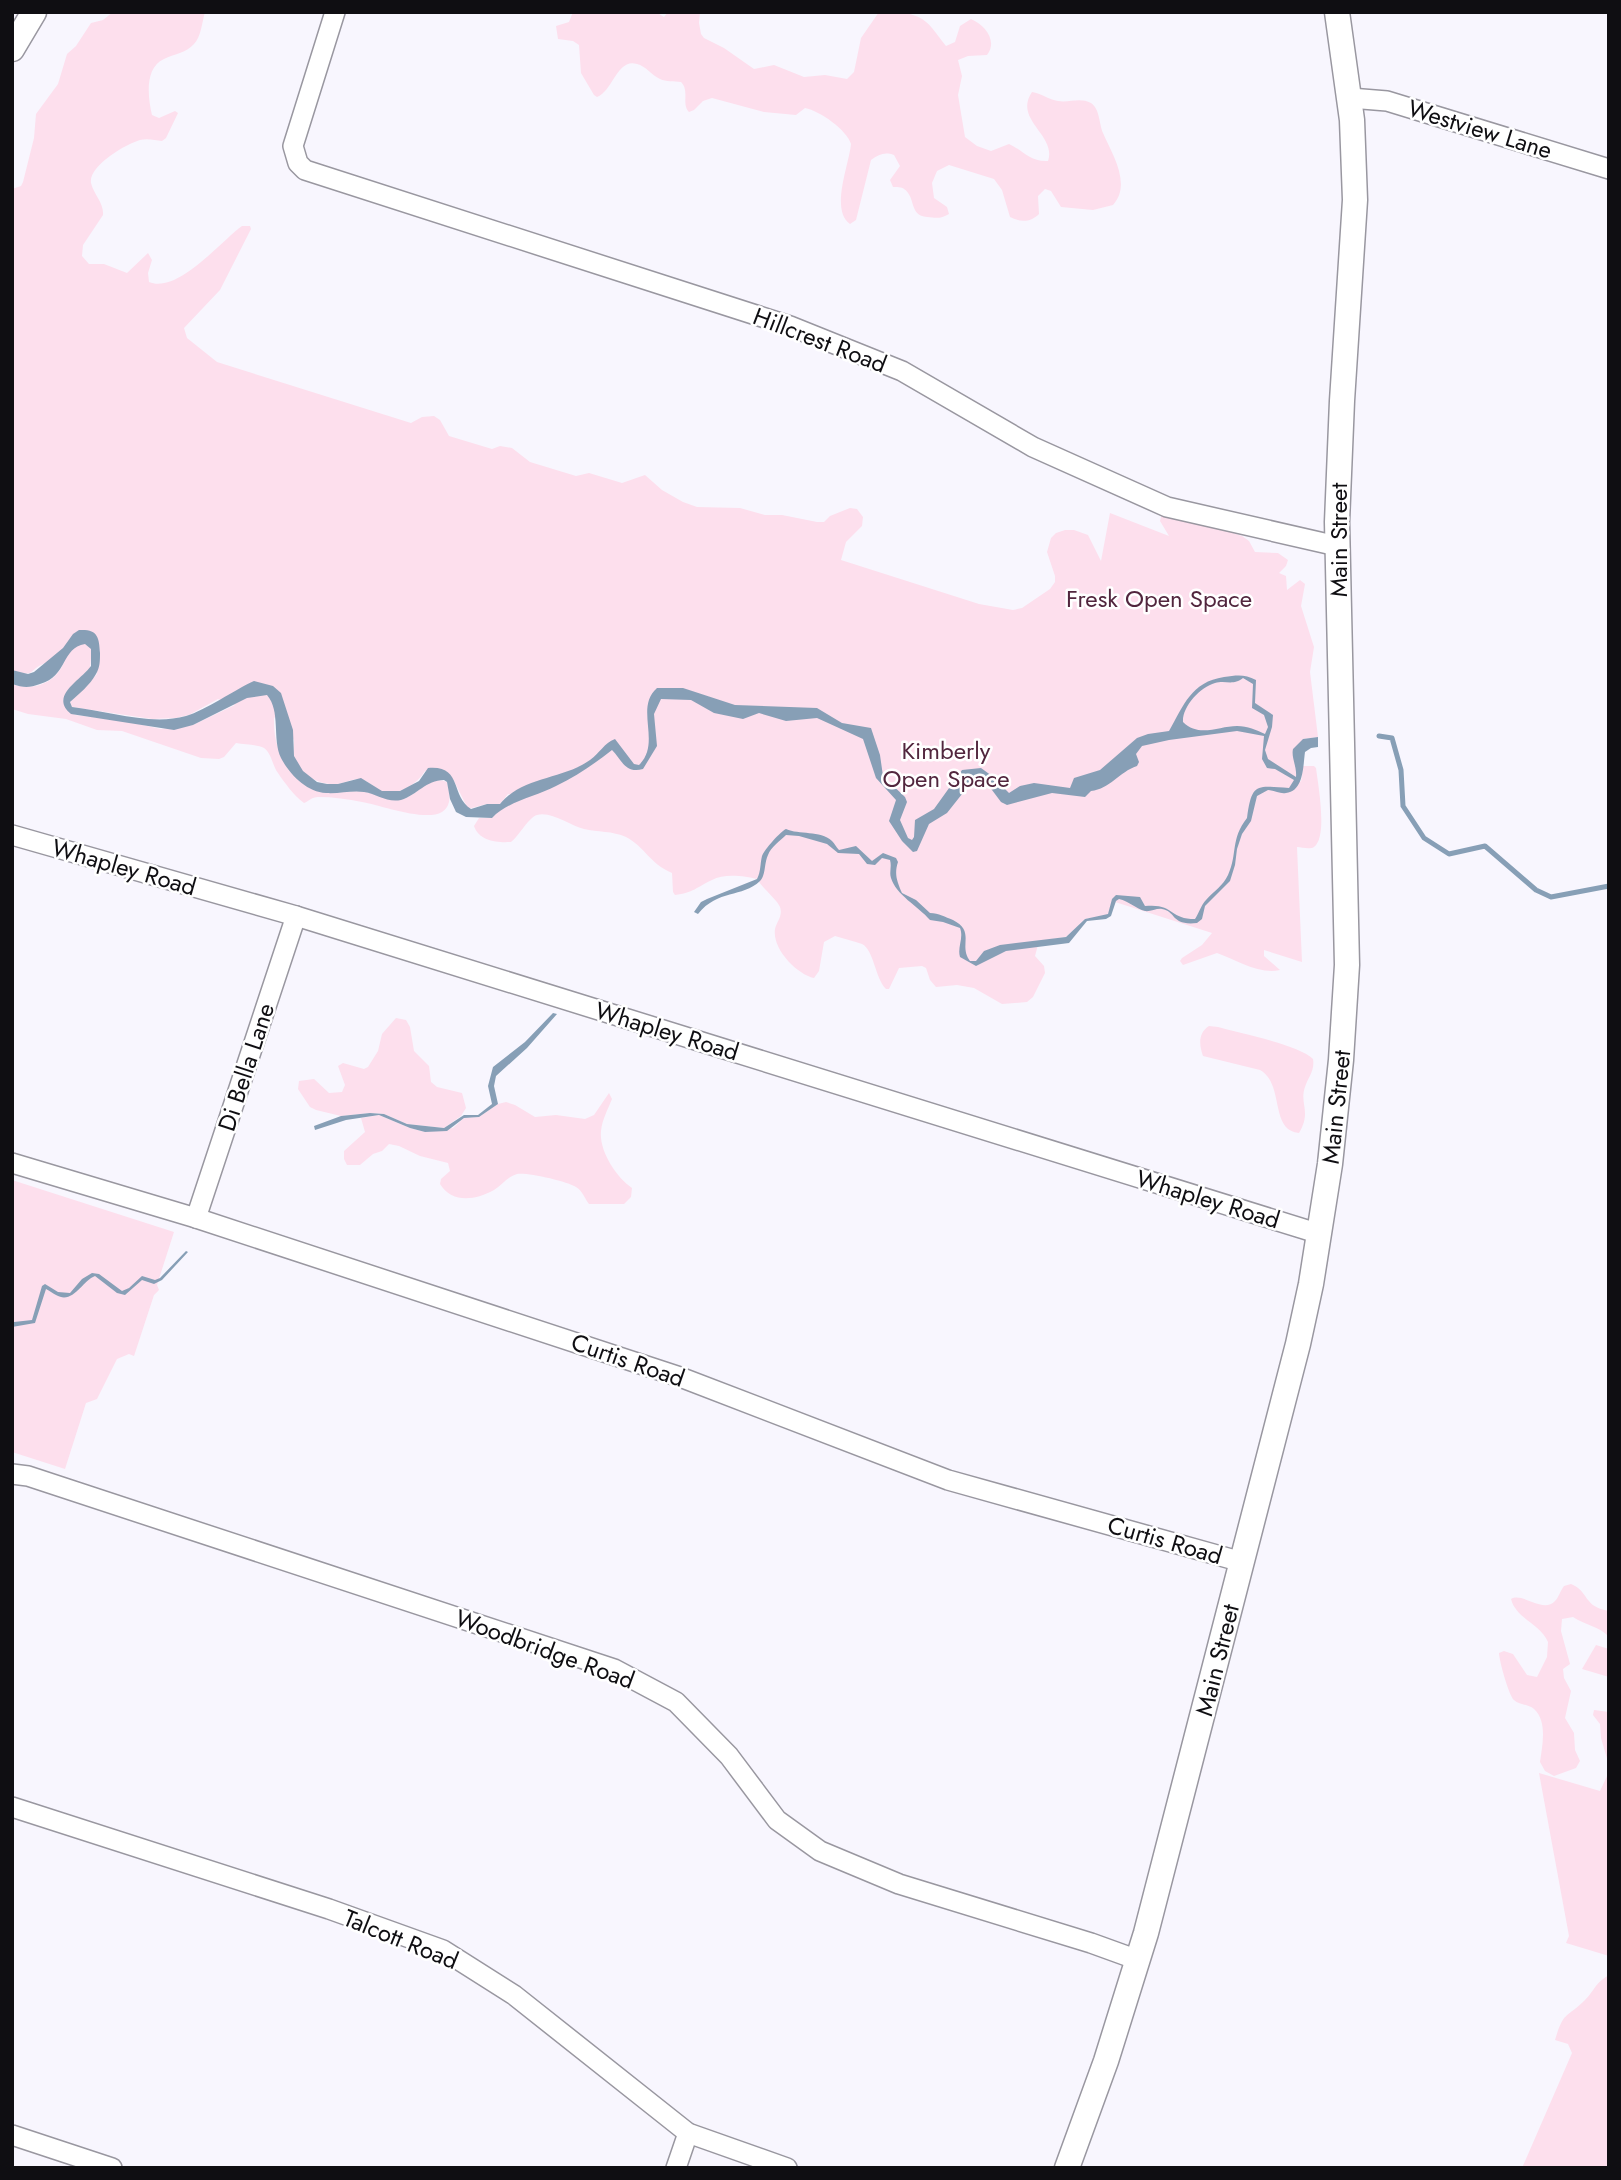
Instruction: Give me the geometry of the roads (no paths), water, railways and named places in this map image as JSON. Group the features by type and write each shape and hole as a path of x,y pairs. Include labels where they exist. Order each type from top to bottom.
{"main road":[{"path":"12,49 34,12"},
{"name":"Main Street","path":"1067,2168 1106,2061 1138,1960 1298,1344 1320,1234 1338,1104 1347,965 1337,546 1340,424 1354,240 1355,159 1350,98 1337,12"}],"street":[{"name":"Hillcrest Road","path":"335,12 295,137 294,155 298,163 313,173 790,326 902,371 1033,447 1167,507 1337,546"},
{"name":"Westview Lane","path":"1350,98 1387,101 1609,169"},
{"name":"Whapley Road","path":"12,835 296,916 1320,1234"},
{"name":"Di Bella Lane","path":"196,1218 296,916"},
{"name":"Curtis Road","path":"12,1163 196,1218 680,1377 948,1480 1242,1562"},
{"name":"Woodbridge Road","path":"12,1474 41,1480 614,1669 676,1702 729,1756 777,1820 820,1851 899,1884 1138,1960"},
{"name":"Talcott Road","path":"12,1807 316,1905 443,1950 514,1995 688,2133 787,2168"},
{"path":"676,2168 688,2133"},
{"path":"12,2135 112,2168"}],"water":[{"path":"79,630 94,633 98,638 100,656 96,674 88,686 70,702 72,707 144,719 173,719 202,709 254,681 273,686 281,693 293,730 294,756 303,771 317,782 338,784 361,778 382,791 400,791 419,781 428,768 439,768 451,776 460,797 471,809 487,804 500,804 520,788 579,766 615,739 634,764 639,765 648,747 648,705 657,688 683,688 735,705 817,708 842,723 871,728 880,755 883,776 907,802 900,820 908,838 912,840 915,820 934,809 962,770 981,768 1009,793 1020,786 1034,783 1070,788 1074,778 1100,770 1137,738 1169,731 1196,689 1224,677 1241,676 1256,680 1255,703 1273,715 1265,750 1268,759 1296,777 1293,749 1303,739 1318,737 1318,747 1305,752 1302,777 1296,788 1286,793 1268,790 1257,796 1251,821 1242,834 1237,849 1230,881 1205,906 1202,919 1197,923 1178,920 1162,909 1142,910 1119,899 1111,916 1087,921 1069,943 1006,951 976,966 960,957 960,928 930,920 902,895 891,878 890,860 882,858 875,865 867,864 859,854 838,853 827,844 799,836 786,835 773,847 760,881 746,890 714,901 698,914 694,912 701,902 757,879 763,853 786,829 822,835 832,841 839,850 856,846 872,861 883,853 896,858 897,877 902,893 916,900 930,913 953,920 964,929 970,961 976,961 984,951 1000,945 1066,937 1085,919 1108,914 1112,899 1116,895 1140,897 1145,906 1161,907 1180,917 1195,919 1204,902 1228,875 1238,833 1247,818 1254,792 1263,787 1289,788 1294,780 1275,769 1267,768 1262,759 1264,736 1237,731 1142,746 1136,754 1139,762 1137,766 1085,797 1052,793 1007,805 1001,802 986,782 977,780 947,813 929,824 917,851 913,852 889,821 896,800 876,778 863,739 817,718 786,721 759,713 743,719 714,713 691,700 661,699 654,714 657,746 643,769 628,768 612,750 571,778 514,803 492,818 466,817 456,812 447,782 444,780 432,782 407,798 396,801 364,792 331,793 312,790 289,771 281,758 274,709 267,695 247,698 193,725 174,730 71,714 63,701 69,689 91,666 91,649 85,644 72,651 49,680 29,687 12,684 12,670 28,674 34,672 63,648","holes":["1243,678 1253,684 1252,708 1264,715 1268,727 1265,734 1241,726 1202,730 1189,727 1183,722 1189,704 1209,685 1236,682"]},
{"path":"553,1013 557,1014 527,1048 496,1076 494,1086 498,1104 479,1117 464,1118 447,1131 425,1132 379,1115 346,1120 315,1130 314,1126 341,1116 370,1113 384,1114 407,1124 444,1128 464,1115 478,1115 492,1104 488,1086 493,1067 525,1042"},
{"path":"188,1252 162,1280 154,1284 142,1280 125,1295 117,1293 95,1276 67,1297 46,1289 35,1323 12,1327 14,1322 32,1320 42,1286 45,1284 58,1292 70,1293 82,1279 92,1273 99,1274 122,1291 142,1276 155,1280 160,1278"}],"waterway":[{"path":"1379,736 1392,738 1401,770 1403,806 1424,838 1449,854 1485,846 1536,890 1551,897 1609,886"}],"park label":[{"name":"Fresk Open Space","path":"1159,598"},
{"name":"Kimberly Open Space","path":"946,764"}]}
